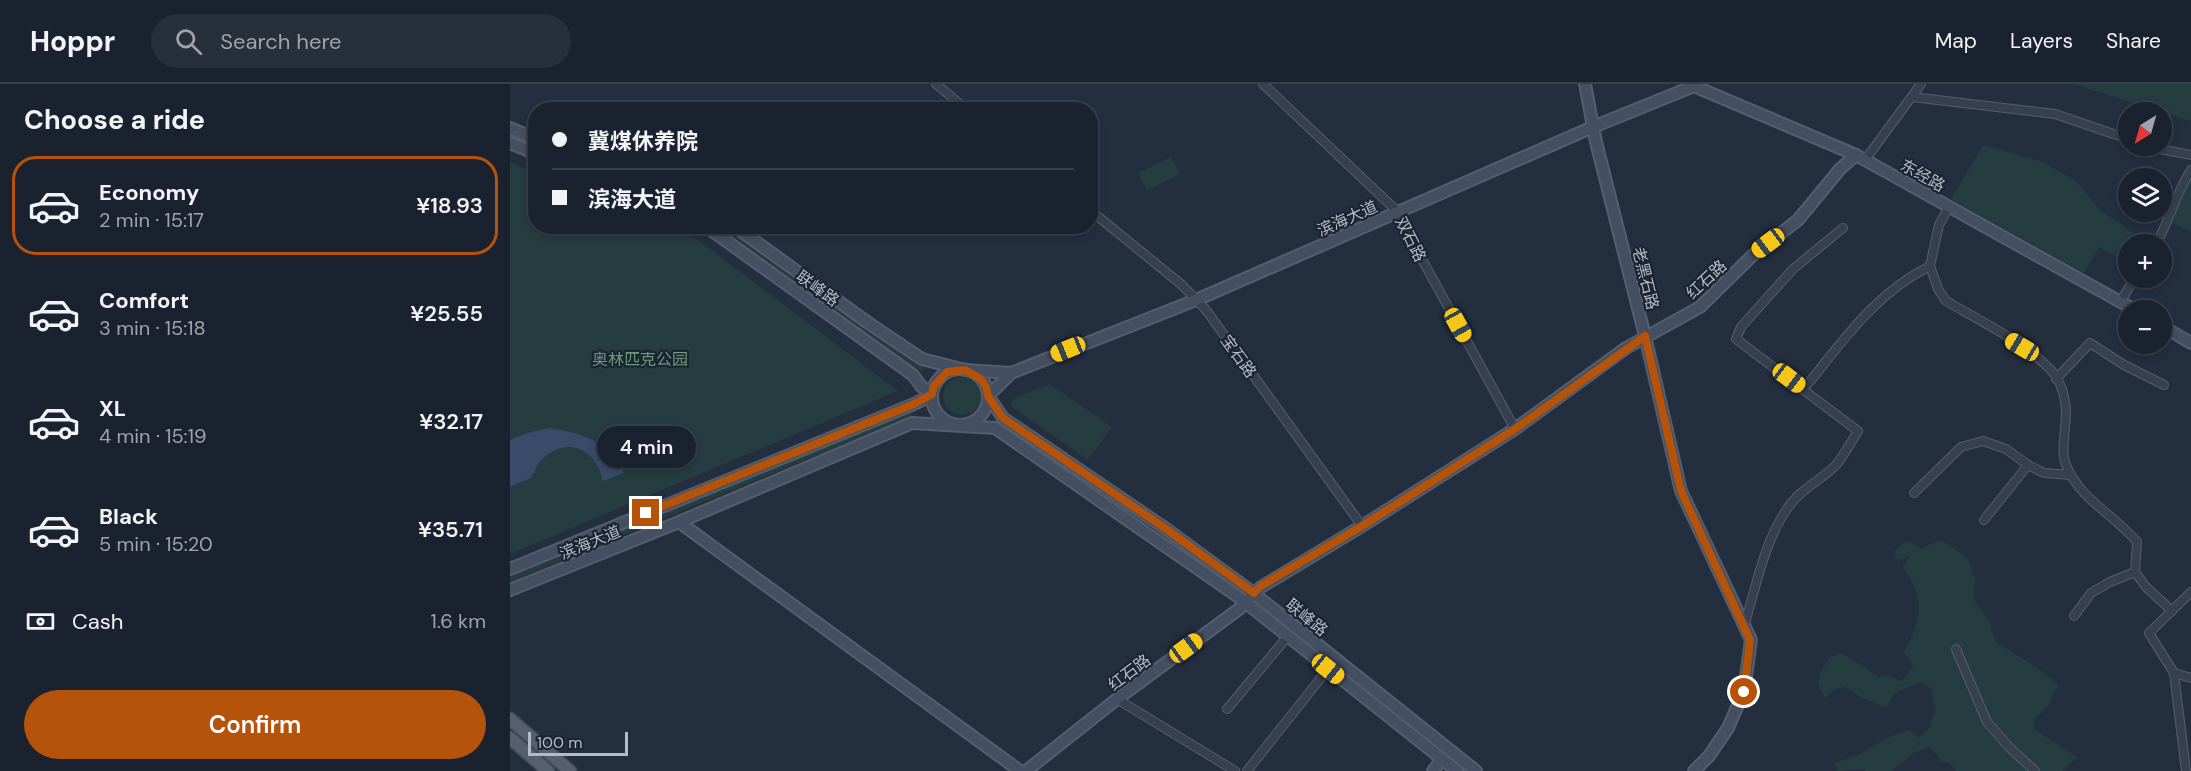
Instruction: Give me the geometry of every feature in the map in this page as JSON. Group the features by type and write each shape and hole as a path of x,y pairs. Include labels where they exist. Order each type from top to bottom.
{"main road":[{"name":"老黑石路","path":"1586,84 1593,127 1681,491 1750,640 1744,692 1728,728 1709,756 1694,771"},
{"name":"滨海大道","path":"1011,373 1196,300 1692,85"},
{"name":"东经路","path":"1692,85 1860,157 2118,301"},
{"path":"510,128 528,136"},
{"path":"510,143 528,151"},
{"name":"红石路","path":"1026,771 1245,603 1261,586 1362,526 1515,429 1645,336 1700,307 1753,255 1798,220 1840,169 1860,157"},
{"name":"联峰路","path":"717,234 913,375 921,386 932,394"},
{"name":"联峰路","path":"745,234 922,359 965,370 1011,373"},
{"path":"2172,332 2191,343"},
{"path":"988,396 981,379 965,370 947,372 934,386 932,394 936,412 943,419 960,425 968,424 983,413 988,396 1011,373"},
{"name":"滨海大道","path":"510,568 903,408 932,394"},
{"name":"联峰路","path":"988,396 1003,418 1162,526 1254,593 1476,771"},
{"name":"滨海大道","path":"510,590 680,522 912,423 960,425"},
{"name":"联峰路","path":"960,425 995,428 1245,603 1457,771"},
{"path":"680,522 1020,771"},
{"path":"510,719 570,771"},
{"path":"510,738 548,771"},
{"path":"1433,771 1442,759"}],"street":[{"path":"936,84 958,102"},
{"name":"双石路","path":"1263,84 1398,212 1515,429"},
{"path":"1860,157 1921,84"},
{"path":"1912,97 2055,114 2118,136"},
{"path":"2172,151 2191,154"},
{"path":"2161,234 2174,208 2179,188 2191,170"},
{"path":"1949,207 1939,225 1930,266 1938,289 1946,302 2022,347 2051,370 2063,389 2066,404 2065,464 2090,501 2128,531 2137,542 2135,572 2146,587 2172,611"},
{"name":"宝石路","path":"1098,217 1182,285 1196,300 1362,526"},
{"path":"1744,626 1764,560 1776,529 1787,509 1802,492 1836,465 1858,431 1736,339 1741,327 1793,269 1843,228"},
{"path":"1808,384 1860,318 1893,288 1930,266"},
{"path":"2056,379 2090,343 2124,365 2164,385"},
{"path":"1914,493 1961,447 1983,441 2006,448 2028,465 2044,472 2071,474"},
{"path":"1984,520 2028,465"},
{"path":"2074,616 2091,593 2135,572"},
{"path":"2186,771 2174,674 2149,633 2191,592"},
{"path":"1227,709 1288,636"},
{"path":"1956,649 1987,722 2035,771"},
{"path":"1247,771 1328,669"},
{"path":"2174,674 2191,678"},
{"path":"1117,699 1235,771"},
{"path":"1442,759 1449,750"}],"green space":[{"path":"2073,84 2191,84 2191,121 2172,115 2172,102 2130,102"},
{"path":"1983,145 2043,162 2077,182 2100,210 2134,234 2118,234 2118,257 2099,247 2084,273 1951,199"},
{"path":"1171,157 1180,174 1147,191 1138,173"},
{"name":"奥林匹克公园","path":"510,162 528,170 528,234 684,234 697,239 898,391 510,554"},
{"path":"2191,176 2191,232 2173,223 2182,191"},
{"path":"729,234 739,234 859,322 926,366 921,372"},
{"path":"962,377 969,378 975,383 980,389 980,403 975,409 969,414 962,415 955,414 949,409 944,403 943,396 944,389 949,383 955,378"},
{"path":"1050,384 1112,427 1088,460 1012,407 1011,402 1016,397"},
{"path":"910,410 912,416 510,582 510,575"},
{"path":"1087,479 1239,587 1237,589 1085,482"},
{"path":"1941,540 1968,558 1975,579 1974,599 1990,623 1996,642 2039,669 2058,685 2048,706 2034,720 2034,729 2077,757 2063,771 1956,771 1950,763 1942,762 1930,747 1914,753 1892,771 1862,769 1838,771 1834,763 1862,753 1888,737 1909,730 1919,737 1928,730 1936,707 1930,688 1920,682 1895,693 1887,708 1845,687 1834,690 1825,698 1818,682 1829,658 1842,653 1879,677 1888,676 1902,681 1913,666 1904,652 1915,629 1919,609 1915,589 1903,567 1910,556 1897,562 1894,551 1906,541 1922,548"},
{"path":"1260,603 1435,742 1433,745 1257,605"},
{"path":"510,725 563,771 554,771 510,732"}],"water":[{"path":"550,428 593,440 610,453 624,473 603,481 590,455 575,447 566,447 544,457 531,478 510,487 510,440 527,433"}],"route":[{"path":"646,513 914,404 932,394 934,386 947,372 965,370 981,379 988,396 1003,418 1162,526 1254,593 1261,586 1362,526 1515,429 1645,336 1681,491 1750,640 1744,692"}]}
